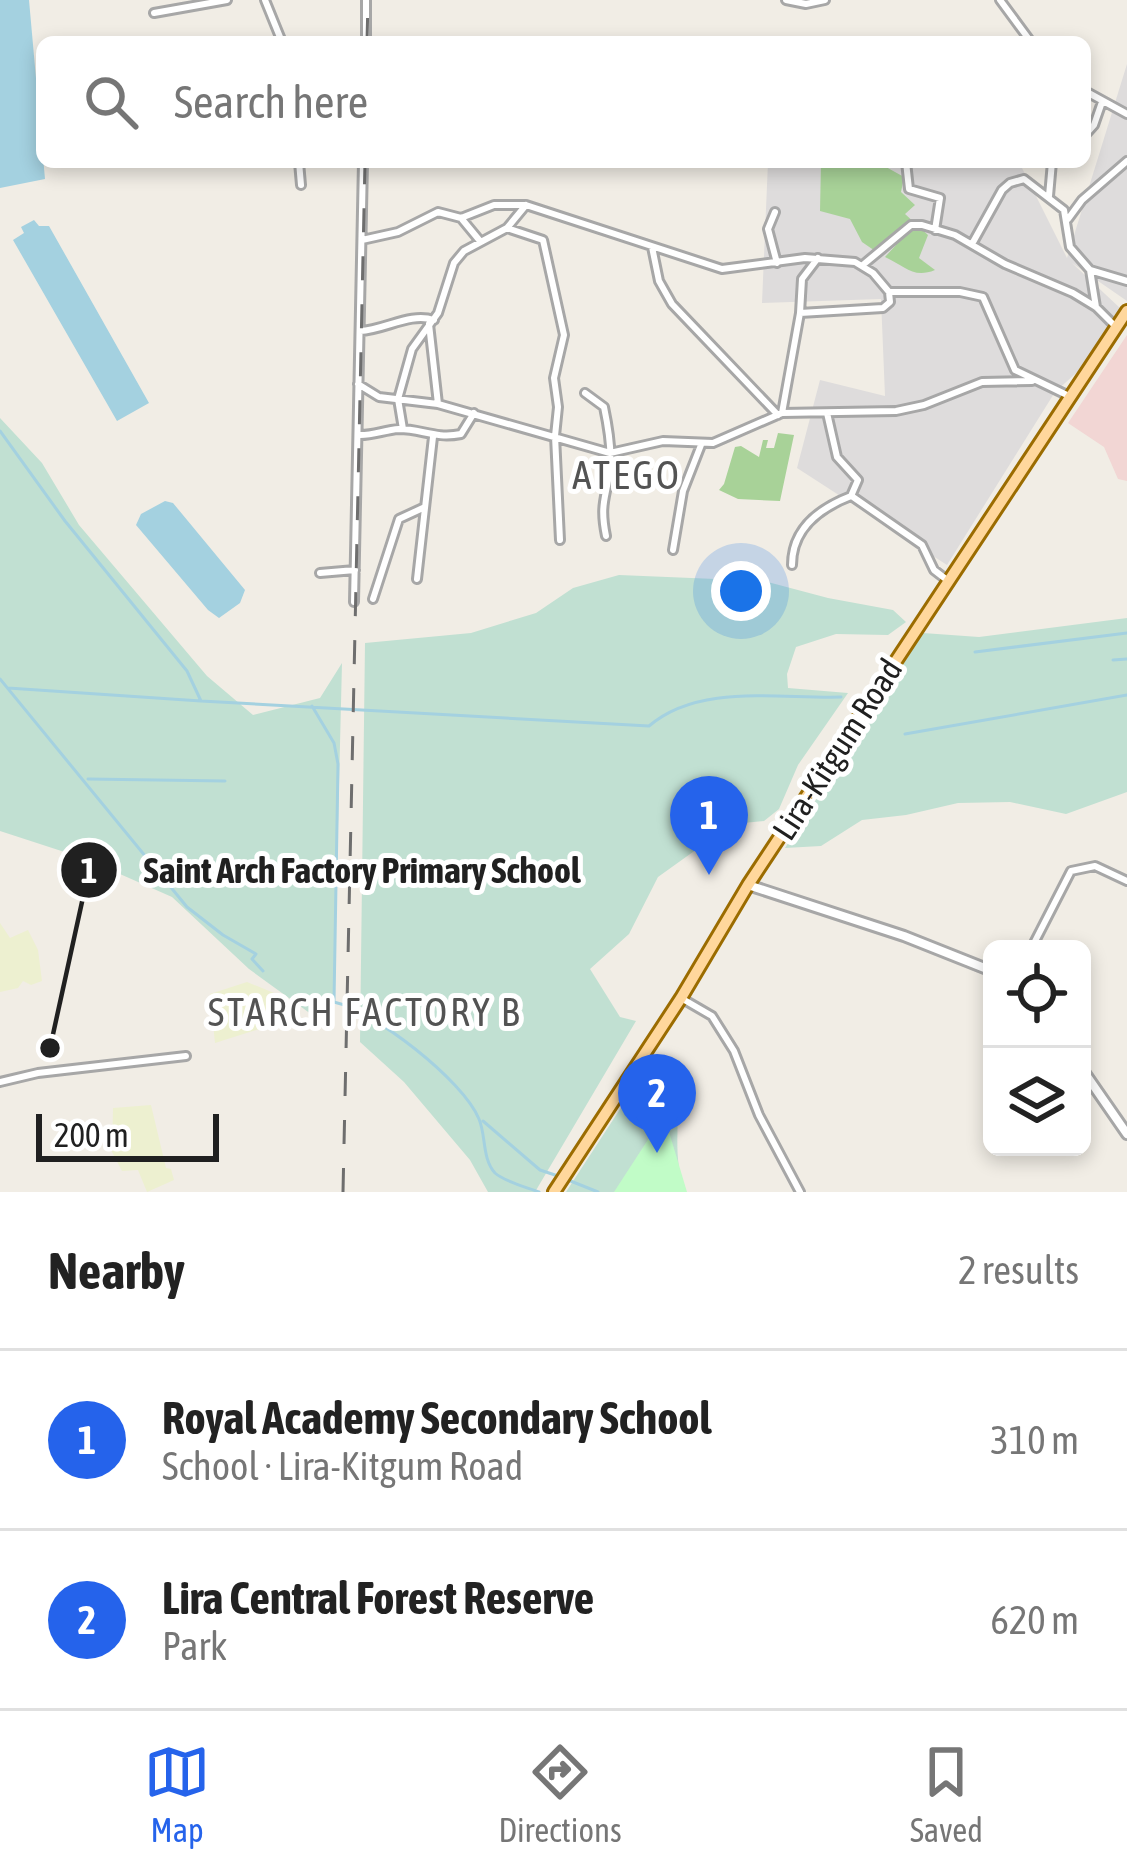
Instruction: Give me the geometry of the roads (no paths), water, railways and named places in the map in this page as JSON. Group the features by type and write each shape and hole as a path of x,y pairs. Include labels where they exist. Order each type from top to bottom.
{"main road":[{"name":"Lira-Kitgum Road","path":"554,1192 681,998 748,885 1127,311"}],"street":[{"path":"154,13 227,0"},
{"path":"265,0 280,36"},
{"path":"366,0 366,36"},
{"path":"786,0 806,4 826,0"},
{"path":"1000,0 1027,36"},
{"path":"1091,94 1127,114"},
{"path":"1091,128 1103,100"},
{"path":"1068,219 1082,200 1127,161"},
{"path":"300,168 301,185"},
{"path":"354,602 363,168"},
{"path":"907,168 909,189 940,198 935,231"},
{"path":"1049,196 1051,168"},
{"path":"972,244 1010,183 1024,179 1049,196 1068,219 1070,247 1090,270 1096,307"},
{"path":"362,240 398,232 438,212 461,218 494,206 526,205 722,269 818,258 862,265 889,292 890,302 883,308 800,313"},
{"path":"403,429 398,399 416,340 447,294 454,262 480,241 507,228 526,205"},
{"path":"775,212 768,230 777,263"},
{"path":"461,218 480,241"},
{"path":"862,265 911,225 972,244 1096,307 1117,328"},
{"path":"507,228 545,243 564,335 556,357 560,540"},
{"path":"652,247 659,281 672,304 780,414"},
{"path":"780,414 800,313 801,282 818,258"},
{"path":"1090,270 1127,281"},
{"path":"889,292 951,291 983,297 1014,368 1072,397"},
{"path":"360,331 418,316 432,322"},
{"path":"432,322 438,404"},
{"path":"358,384 374,395 438,404 610,453 663,441 701,446 780,414 896,411 982,382 1035,381"},
{"path":"585,393 604,407 610,453 602,497 606,536"},
{"path":"358,435 403,429 433,437 460,434 474,413"},
{"path":"793,565 792,548 800,532 827,506 851,496 858,480 837,457 827,413"},
{"path":"417,579 433,437"},
{"path":"673,550 683,491 701,446"},
{"path":"851,496 922,545 934,569 947,580"},
{"path":"373,599 399,519 425,507"},
{"path":"320,573 355,569"},
{"path":"1036,940 1071,871 1095,866 1127,881"},
{"path":"748,885 983,967"},
{"path":"681,998 712,1016 734,1051 759,1115 800,1192"},
{"path":"0,1082 38,1073 186,1056"},
{"path":"1091,1082 1127,1134"}],"water":[{"path":"0,0 29,0 36,78 36,168 44,168 45,179 0,188"},
{"path":"34,220 39,226 49,226 149,403 117,421 13,240 24,233 21,227"},
{"path":"165,501 173,503 245,590 240,603 219,618 136,525 141,514"}],"waterway":[{"path":"0,431 65,521 187,671 201,701 649,726 669,712 715,698 841,697"},
{"path":"975,652 1127,633"},
{"path":"1113,660 1127,659"},
{"path":"0,679 187,907 256,954 252,959 263,971"},
{"path":"8,688 201,701"},
{"path":"905,734 1127,695"},
{"path":"312,706 334,743 338,764 334,1002 371,1019 437,1067 479,1119 495,1173 539,1192"},
{"path":"88,779 225,781"},
{"path":"483,1121 540,1170 558,1176"},
{"path":"568,1180 598,1192"}],"railway":[{"path":"367,36 368,0"},
{"path":"343,1192 365,168"}],"place":[{"name":"Royal Academy Secondary School","path":"709,875"},
{"name":"Saint Arch Factory Primary School","path":"50,1048"},
{"name":"Lira Central Forest Reserve","path":"657,1153"}],"district":[{"name":"ATEGO","path":"627,475"},
{"name":"STARCH FACTORY B","path":"365,1012"}]}
